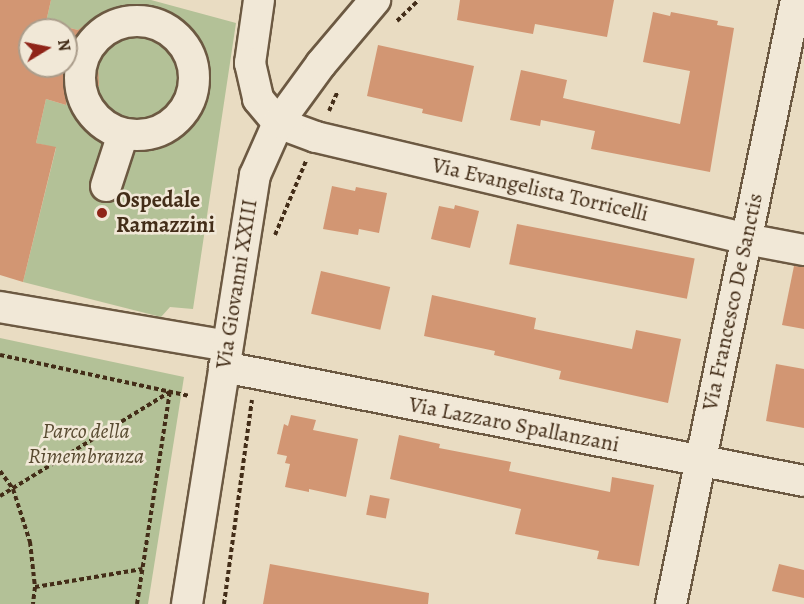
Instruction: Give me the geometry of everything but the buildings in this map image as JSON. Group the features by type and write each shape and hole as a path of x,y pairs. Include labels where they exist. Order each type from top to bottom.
{"street":[{"path":"259,0 250,63 258,99 278,123"},
{"name":"Via Giovanni XXIII","path":"187,604 255,175 278,123 340,40 375,0"},
{"name":"Via Francesco De Sanctis","path":"671,604 796,0"},
{"path":"130,21 150,22 168,30 194,54 191,95 184,111 172,123 157,132 140,135 123,134 105,125 91,112 82,94 80,74 84,55 96,39 111,27 130,21"},
{"name":"Via Evangelista Torricelli","path":"278,123 316,137 746,239 804,250"},
{"path":"106,186 123,134"},
{"name":"Via Lazzaro Spallanzani","path":"0,306 225,356 255,374 804,481"}],"path":[{"path":"388,29 419,0"},
{"path":"273,240 316,137 340,88"},
{"path":"0,355 190,396"},
{"path":"224,604 255,374"},
{"path":"0,496 170,392"},
{"path":"136,604 170,392"},
{"path":"0,471 13,489 30,542 35,587 33,604"},
{"path":"35,587 142,569"}],"green space":[{"name":"Ospedale Ramazzini","path":"51,0 151,0 236,23 193,309 170,307 161,317 23,282 56,148 36,143 46,99 66,105 70,78 78,78 78,18 47,18"},
{"name":"Parco della Rimembranza","path":"0,338 184,377 148,604 0,604"}],"place":[{"name":"Ospedale Ramazzini","path":"102,213"}]}
